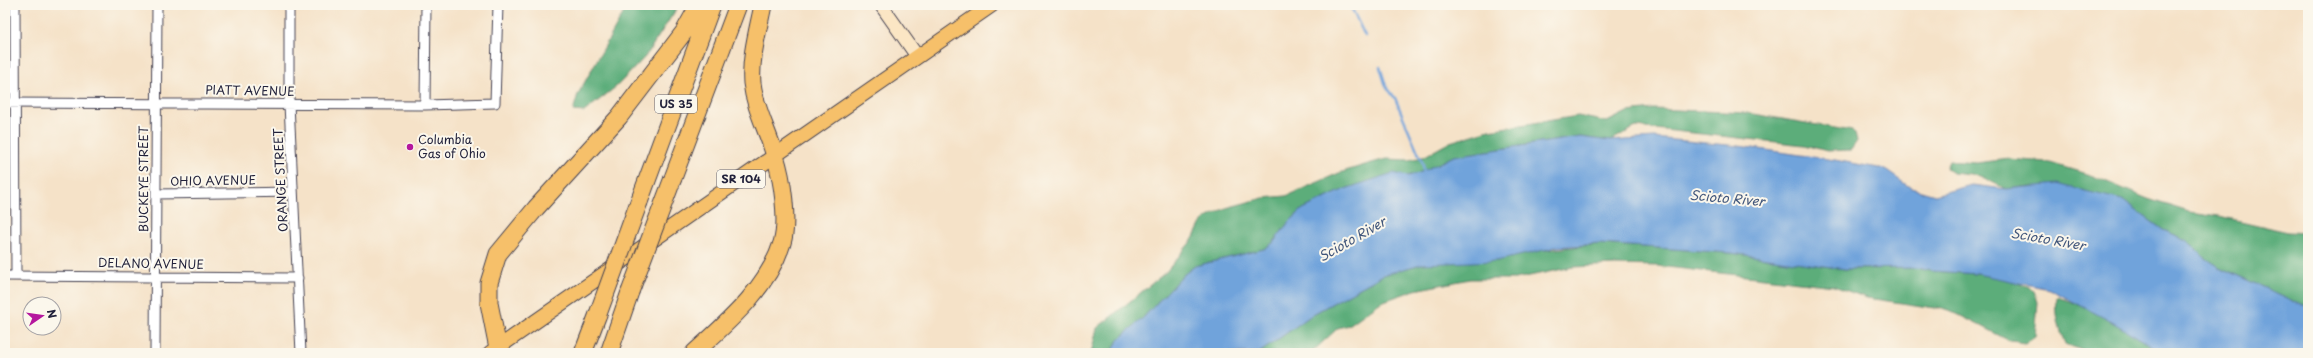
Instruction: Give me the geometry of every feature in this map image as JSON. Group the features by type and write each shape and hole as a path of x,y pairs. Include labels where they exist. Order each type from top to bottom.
{"highway":[{"path":"495,351 489,303 489,283 498,254 536,208 619,117 684,32 699,5"},
{"name":"US 35","path":"584,353 712,5"},
{"name":"US 35","path":"609,353 630,292 738,5"},
{"path":"694,353 730,319 764,282 783,242 785,202 775,155 762,125 752,83 756,38 763,5"}],"main road":[{"name":"SR 104","path":"495,351 992,5"}],"street":[{"path":"15,5 16,276"},
{"name":"BUCKEYE STREET","path":"155,353 157,5"},
{"name":"ORANGE STREET","path":"289,5 289,104 301,353"},
{"path":"425,105 426,5"},
{"name":"PIATT AVENUE","path":"5,102 425,105 495,103 498,5"},
{"path":"882,5 917,56"},
{"name":"OHIO AVENUE","path":"156,194 293,192"},
{"name":"DELANO AVENUE","path":"5,276 298,278"}],"green space":[{"path":"628,5 679,5 645,57 617,86 584,112 573,111 578,94"},
{"path":"1653,109 1748,113 1852,131 1855,133 1857,141 1851,150 1827,151 1804,145 1636,127 1610,141 1580,137 1454,156 1419,173 1408,176 1393,174 1345,189 1303,209 1288,223 1273,243 1264,249 1195,266 1182,276 1142,319 1118,340 1112,353 1091,353 1097,328 1166,272 1193,239 1201,223 1207,218 1226,208 1263,198 1286,196 1339,173 1386,159 1409,160 1423,157 1450,142 1489,130 1578,116 1607,122 1627,112"},
{"path":"2009,159 2047,162 2093,176 2148,199 2189,212 2219,216 2288,232 2308,233 2308,308 2221,268 2204,257 2187,240 2163,230 2122,200 2031,186 2006,189 1980,176 1952,173 1946,168 1949,161 1976,163"},
{"path":"1600,244 1731,253 1845,269 1917,268 1932,271 1977,274 2014,280 2034,291 2038,302 2035,337 2026,343 2010,341 1957,314 1942,309 1867,298 1834,286 1658,266 1615,265 1573,267 1515,279 1470,279 1415,290 1381,302 1349,325 1338,328 1311,353 1259,353 1313,314 1383,275 1421,264"},
{"path":"2057,297 2099,314 2164,353 2101,353 2065,344 2058,320"}],"water":[{"name":"Scioto River","path":"1580,137 1610,141 1654,138 1739,146 1835,160 1884,169 1911,188 1935,195 1971,185 2006,189 2057,184 2122,200 2163,230 2187,240 2204,257 2221,268 2308,308 2308,353 2164,353 2112,322 2049,289 1977,274 1932,271 1917,268 1845,269 1731,253 1600,244 1557,247 1497,261 1421,264 1383,275 1313,314 1259,353 1112,353 1118,340 1142,319 1182,276 1195,266 1264,249 1273,243 1288,223 1303,209 1345,189 1393,173 1408,176 1419,173 1454,156"}],"waterway":[{"path":"1350,5 1365,36"},
{"path":"1380,67 1386,86 1395,98 1423,164 1424,173"}],"place":[{"name":"Columbia Gas of Ohio","path":"410,147"}]}
